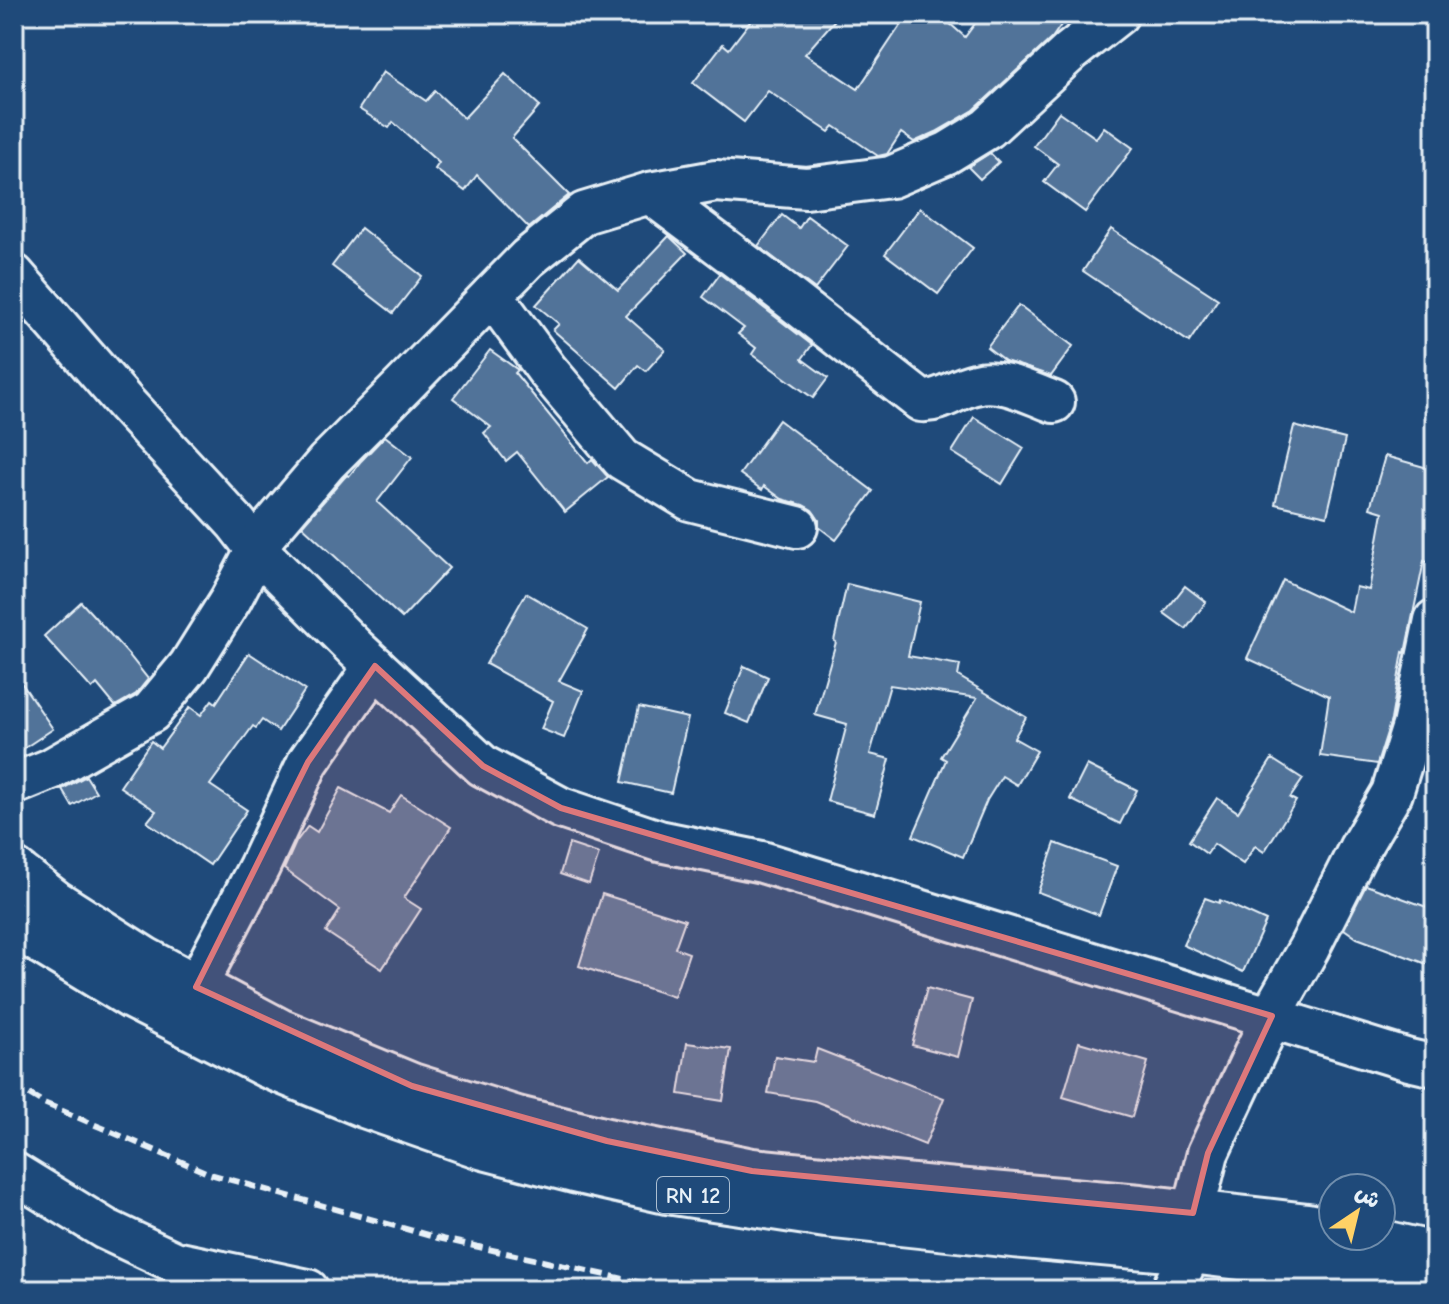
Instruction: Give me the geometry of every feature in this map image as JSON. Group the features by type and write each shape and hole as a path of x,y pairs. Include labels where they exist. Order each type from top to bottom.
{"highway":[{"name":"RN 12","path":"14,871 54,902 145,960 279,1031 412,1086 517,1119 752,1171 1192,1232 1423,1290"},
{"name":"RN 12","path":"14,925 133,997 267,1065 367,1106 484,1147 574,1170 667,1191 797,1211 1013,1235 1317,1228"},
{"path":"1397,1246 1435,1255"}],"street":[{"path":"14,784 51,769 151,712 189,666 231,599 264,536 327,462 528,258 584,213 650,193 716,181 806,188 891,177 947,153 988,128 1071,51 1118,14"},
{"path":"650,193 921,401 930,402 974,384 997,382 1054,402"},
{"path":"14,275 257,550 483,766 561,808 659,841 762,862 1435,1066"},
{"path":"492,295 547,370 622,459 690,500 797,527"},
{"path":"1172,1290 1192,1232 1208,1153 1272,1016 1359,849 1392,793 1413,726 1435,620"},
{"path":"196,987 259,867 308,762 375,666"},
{"path":"14,1173 105,1229 175,1262 308,1290"}],"highlighted area":[{"path":"375,666 483,766 561,808 1272,1016 1208,1153 1193,1213 752,1171 607,1141 412,1086 196,987 308,762"}],"building":[{"path":"756,14 840,14 805,54 858,89 908,14 939,14 965,37 982,14 1047,14 1061,25 1052,38 974,110 914,142 901,133 887,154 878,156 834,126 829,132 768,91 744,122 693,83 723,44 729,49"},
{"path":"383,72 426,101 435,91 464,118 505,74 540,106 512,138 569,195 529,228 477,175 465,191 435,169 439,163 393,122 389,128 359,109"},
{"path":"1059,112 1096,138 1104,127 1133,148 1085,212 1044,182 1058,164 1034,146"},
{"path":"990,153 999,162 980,179 968,167"},
{"path":"920,208 973,248 938,294 885,254"},
{"path":"782,215 799,228 807,216 848,246 815,289 758,246"},
{"path":"361,228 422,276 393,313 332,266"},
{"path":"1111,229 1218,299 1189,342 1083,271"},
{"path":"669,236 687,253 626,316 665,350 646,371 638,365 619,388 553,330 559,324 536,305 579,257 618,290"},
{"path":"720,274 812,345 802,359 828,378 813,398 752,354 756,348 738,334 744,328 703,297"},
{"path":"1019,305 1073,346 1051,376 1005,361 987,347"},
{"path":"490,350 518,370 515,373 588,463 592,459 608,477 565,512 517,452 506,461 484,433 491,427 453,398"},
{"path":"974,417 1024,448 1002,484 952,452"},
{"path":"779,420 873,491 836,540 819,527 819,520 812,510 782,499 764,486 762,490 740,474"},
{"path":"1294,426 1345,439 1327,516 1275,504"},
{"path":"385,436 412,457 377,502 449,568 402,618 302,526"},
{"path":"1385,456 1435,470 1435,544 1431,563 1424,561 1391,720 1377,764 1320,756 1329,696 1247,658 1283,580 1351,612 1356,587 1369,590 1383,512 1370,508"},
{"path":"847,584 920,602 908,656 960,665 958,676 1026,717 1014,738 1037,751 1017,785 1002,776 987,800 963,857 913,836 946,760 941,757 977,698 890,685 870,754 890,759 875,814 827,801 847,724 815,715 836,642"},
{"path":"1185,586 1206,602 1186,629 1164,613"},
{"path":"526,593 588,629 559,681 583,691 564,738 541,729 553,701 486,664"},
{"path":"81,602 148,679 136,694 115,706 97,684 92,689 44,636"},
{"path":"249,653 305,690 278,731 262,720 256,728 253,726 210,785 247,810 210,865 147,822 156,811 120,787 151,741 160,748 190,707 201,715 212,700 216,703"},
{"path":"744,666 768,677 749,723 725,713"},
{"path":"14,672 53,729 14,755"},
{"path":"639,707 688,718 671,793 622,782"},
{"path":"1272,759 1303,779 1290,798 1296,801 1264,852 1255,846 1243,864 1214,844 1207,854 1189,841 1217,798 1238,812"},
{"path":"1087,765 1137,790 1120,824 1070,799"},
{"path":"86,776 96,792 72,806 62,789"},
{"path":"341,788 389,813 401,795 451,827 404,898 421,909 382,969 326,932 340,910 284,869 296,842 308,826 317,832"},
{"path":"1055,843 1117,866 1099,915 1038,892"},
{"path":"569,844 599,854 589,884 560,874"},
{"path":"1366,885 1435,910 1435,967 1357,938 1344,929"},
{"path":"602,894 685,920 675,948 689,953 674,997 579,966"},
{"path":"1205,898 1219,903 1220,900 1266,921 1243,972 1183,945"},
{"path":"927,988 972,1000 958,1057 912,1045"},
{"path":"1079,1042 1148,1062 1132,1117 1063,1097"},
{"path":"687,1043 731,1049 723,1101 679,1094"},
{"path":"817,1049 944,1098 925,1145 815,1101 768,1093 775,1056 814,1062"}],"railway":[{"path":"14,1085 44,1103 210,1174 438,1238 674,1290"}]}
